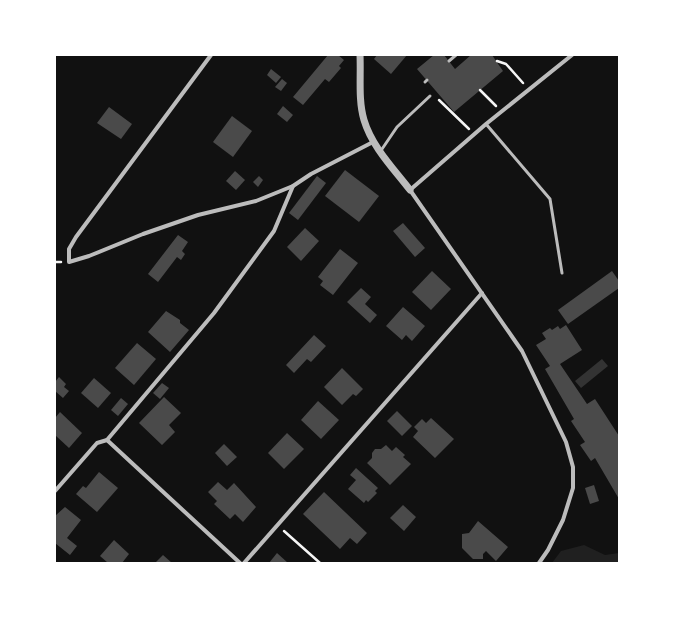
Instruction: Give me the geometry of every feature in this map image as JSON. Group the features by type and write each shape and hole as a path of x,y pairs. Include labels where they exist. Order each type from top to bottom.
{"street":[{"path":"211,55 76,237 69,250 69,262 89,256 143,234 198,215 256,201 294,186 311,174 373,142"},
{"path":"360,55 364,119 373,142 410,190 522,351 566,442 573,467 572,488 563,520 548,550 539,563"},
{"path":"410,190 486,124 572,55"},
{"path":"55,491 97,444 107,440 214,312 274,230 294,186"},
{"path":"244,563 482,293"},
{"path":"107,440 240,563"}],"lane":[{"path":"449,61 456,55"},
{"path":"380,152 397,127 430,96"},
{"path":"486,124 550,199 562,273"}],"path":[{"path":"497,61 506,64 521,81"},
{"path":"480,90 491,102"},
{"path":"439,100 475,134"},
{"path":"277,525 320,563"}],"shaded area":[{"path":"602,359 608,366 581,388 575,381"},
{"path":"584,545 605,555 619,553 619,563 552,563 561,551"}],"building":[{"path":"328,55 338,55 344,60 339,66 341,68 329,82 325,79 303,105 293,97"},
{"path":"377,55 407,55 391,74 374,59"},
{"path":"434,55 444,55 455,69 471,55 492,55 503,71 454,112 417,69"},
{"path":"271,69 281,77 276,83 267,75"},
{"path":"282,79 287,83 281,91 275,87"},
{"path":"283,106 293,115 287,122 277,114"},
{"path":"109,107 132,124 121,139 97,123"},
{"path":"232,116 252,131 233,157 213,142"},
{"path":"345,170 379,196 359,222 325,196"},
{"path":"235,171 245,180 236,190 226,181"},
{"path":"259,176 263,180 258,187 253,182"},
{"path":"317,176 326,183 298,220 289,213"},
{"path":"403,223 425,248 415,257 393,231"},
{"path":"305,228 319,241 301,261 287,247"},
{"path":"178,235 188,242 182,251 185,254 181,260 177,257 158,282 148,274"},
{"path":"340,249 358,263 333,295 320,285 323,281 318,277"},
{"path":"432,271 451,289 431,310 412,292"},
{"path":"612,271 619,281 619,288 568,324 558,310"},
{"path":"361,288 371,297 365,304 377,315 370,323 347,302"},
{"path":"403,307 425,326 412,341 406,335 402,340 386,326"},
{"path":"166,311 180,320 180,323 189,330 170,352 148,332"},
{"path":"566,325 582,350 560,364 587,404 595,399 619,436 619,499 595,458 591,461 580,445 585,442 571,421 574,419 545,369 550,366 536,345 546,339 542,333 550,328 552,330 558,326 560,329"},
{"path":"314,335 326,346 311,362 307,359 294,373 286,365"},
{"path":"137,343 156,359 134,385 115,368"},
{"path":"342,368 363,389 356,396 353,394 342,405 324,387"},
{"path":"59,377 66,384 64,387 69,391 63,398 55,391 55,382"},
{"path":"94,378 111,393 98,408 81,393"},
{"path":"162,383 169,388 160,399 153,393"},
{"path":"164,397 181,413 169,425 175,432 162,445 139,423"},
{"path":"121,398 128,404 118,416 111,410"},
{"path":"318,401 339,420 321,439 301,420"},
{"path":"397,411 412,426 402,436 387,421"},
{"path":"60,412 82,433 69,448 55,435 55,418"},
{"path":"431,418 454,439 435,458 413,437 418,431 414,427 422,419 426,423"},
{"path":"287,433 304,449 284,469 268,453"},
{"path":"224,444 237,457 227,466 215,453"},
{"path":"386,445 392,451 396,447 405,455 403,457 411,464 390,485 367,463 372,458 372,453 375,449 381,449"},
{"path":"356,468 378,488 375,491 377,493 368,502 366,500 364,503 348,489 356,480 350,475"},
{"path":"99,472 118,488 97,512 76,494 83,486 86,488"},
{"path":"218,482 227,490 234,483 256,507 243,522 235,514 230,519 214,504 217,501 208,492"},
{"path":"594,485 599,501 590,504 585,488"},
{"path":"324,492 367,533 357,544 350,538 340,549 303,514"},
{"path":"403,505 416,517 404,531 390,518"},
{"path":"65,507 81,520 67,538 77,546 70,555 55,543 55,516"},
{"path":"478,521 508,547 496,561 486,551 483,554 483,559 473,559 462,548 462,534 469,533"},
{"path":"114,540 129,554 122,563 108,563 100,556"},
{"path":"277,553 288,563 269,563"},
{"path":"163,555 172,563 155,563"}]}
